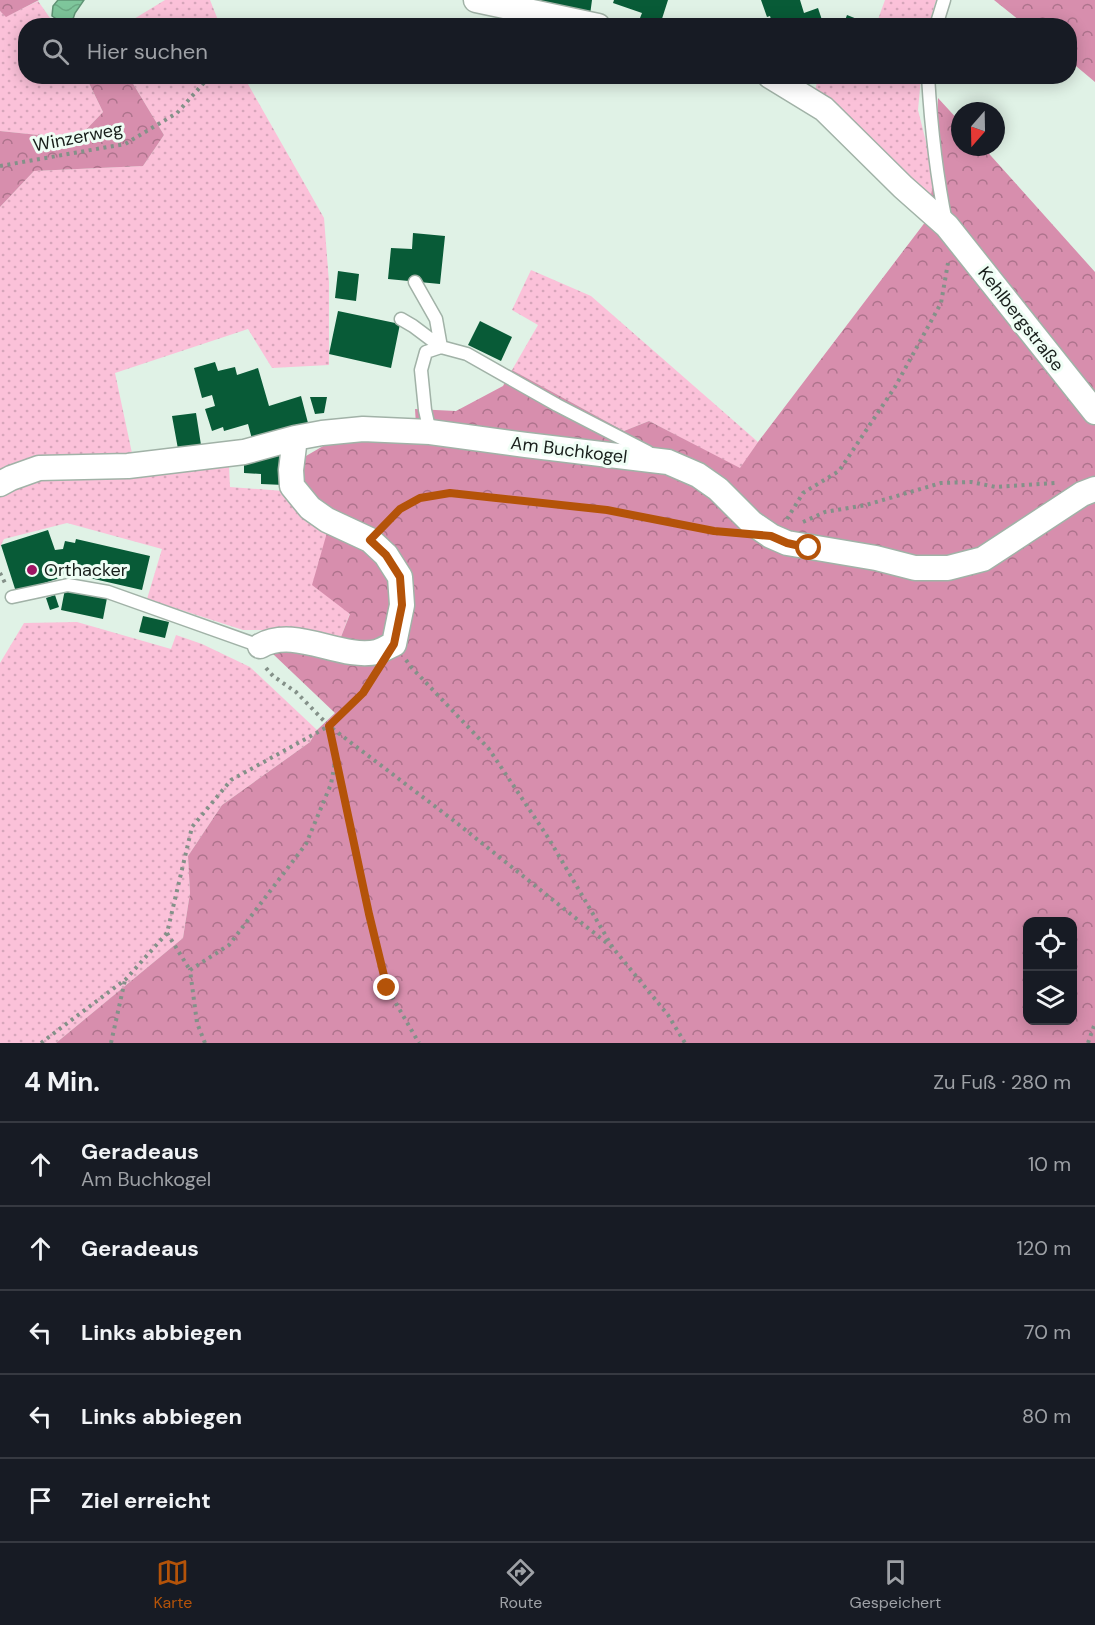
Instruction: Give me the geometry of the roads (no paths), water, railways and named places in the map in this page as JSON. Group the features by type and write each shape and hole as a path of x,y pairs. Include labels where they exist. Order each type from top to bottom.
{"street":[{"path":"476,0 560,18"},
{"name":"Kehlbergstraße","path":"784,84 824,108 903,187 947,226 1095,412"},
{"name":"Am Buchkogel","path":"0,484 39,468 128,466 244,452 322,433 363,429 430,432 668,462 698,475 718,489 752,523 787,543 876,558 915,568 948,568 983,560 1082,494 1095,489"},
{"path":"260,646 268,641 293,640 352,652 377,652 394,644 402,605 400,577 386,555 370,540 327,520 310,508 292,486 291,470 295,438"}],"lane":[{"path":"938,18 944,0"},
{"name":"Kehlbergstraße","path":"928,84 931,129 947,226"},
{"path":"415,282 436,320 441,347"},
{"path":"401,319 441,347 467,354 557,405 668,462"},
{"path":"430,432 421,370 426,352 441,347"},
{"path":"12,597 68,585 108,592 260,646"}],"water":[{"path":"58,0 84,0 73,18 55,18 52,16 53,6"}],"place":[{"name":"Orthacker","path":"32,570"}]}
